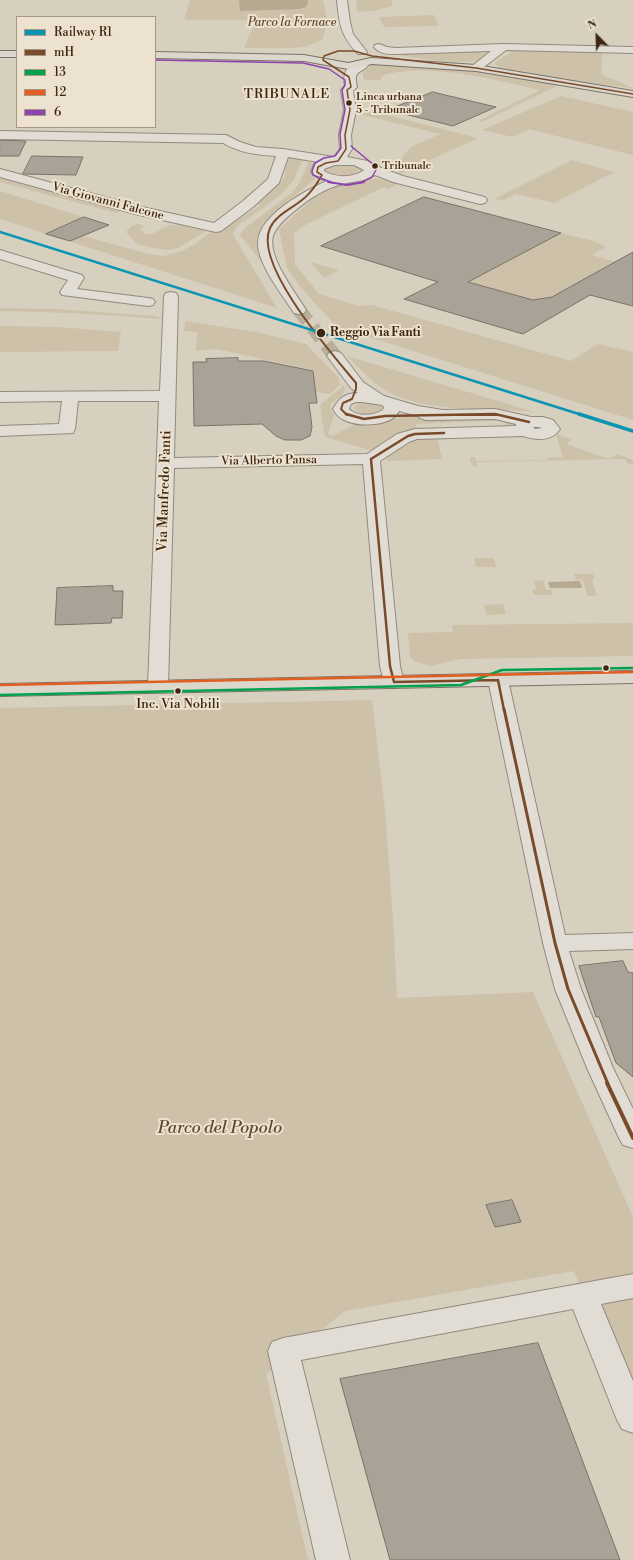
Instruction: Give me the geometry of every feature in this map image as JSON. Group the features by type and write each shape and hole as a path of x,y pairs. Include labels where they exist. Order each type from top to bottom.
{"main road":[{"path":"0,54 16,54"},
{"path":"156,55 331,58 348,66 369,56 476,68 633,94"},
{"path":"0,690 633,678"}],"street":[{"path":"342,0 346,31 354,44 369,56"},
{"path":"346,31 331,58 336,69 350,82"},
{"path":"476,68 503,48"},
{"path":"366,169 346,149 345,135 350,110 347,90 350,82 351,71 369,56 384,50 396,51 503,48 633,50"},
{"path":"0,135 226,139 255,151 283,153 336,161 480,200"},
{"path":"309,194 322,170 336,161 346,149"},
{"name":"Via Giovanni Falcone","path":"0,173 140,211 216,228 248,204 274,180 283,153"},
{"path":"308,157 322,170 342,179"},
{"path":"298,310 272,264 267,251 266,235 269,229 282,215 309,194 342,179 357,178 366,169"},
{"path":"0,254 77,278 67,292 148,302"},
{"name":"Via Manfredo Fanti","path":"158,686 171,296"},
{"path":"335,356 354,391 383,405 440,414 495,414 527,427 460,433 415,434 408,436 371,459 390,666 394,682"},
{"path":"354,391 341,406 343,412 347,415 364,419 383,405"},
{"path":"0,431 67,429 71,396"},
{"path":"0,397 167,396"},
{"name":"Via Alberto Pansa","path":"166,463 371,459"},
{"path":"498,680 555,943 568,990 627,1112 633,1138"},
{"path":"555,943 633,941"},
{"path":"333,1560 284,1351 633,1286"},
{"path":"583,1296 633,1420"}],"green space":[{"name":"Parco la Fornace","path":"190,0 323,0 327,21 323,39 308,46 295,48 244,48 256,20 184,20"},
{"path":"356,0 392,0 392,6 373,11 357,12"},
{"path":"434,15 439,26 384,27 379,17"},
{"path":"516,49 603,51 601,74 633,88 580,82 500,68 494,63"},
{"path":"479,51 486,53 485,57 470,62 402,56 403,53"},
{"path":"383,64 469,70 559,85 482,122 478,121 540,90 482,77 439,71 418,70 399,72 381,76 381,80 364,80 362,69 368,66"},
{"path":"561,96 633,112 633,155 529,129 513,137 482,130"},
{"path":"367,110 478,138 400,174 397,163 411,147 440,134 363,115"},
{"path":"288,154 304,157 293,181 282,194 236,227 233,235 277,308 0,219 0,191 109,225 83,236 149,254 164,256 182,251 195,244 216,228 222,229 260,206 256,204 284,179"},
{"path":"572,160 614,172 554,203 516,194 504,200 494,199"},
{"path":"309,161 313,165 312,170 316,176 314,180 290,199 264,225 260,234 258,241 259,245 272,276 240,235 245,228 290,194 299,184"},
{"path":"346,163 356,165 360,169 353,174 343,176 333,174 325,170 329,165"},
{"path":"0,173 128,208 116,213 0,182"},
{"path":"380,179 398,184 389,189 384,187 307,224 294,233 295,264 319,294 359,306 372,305 571,361 598,344 633,352 633,420 337,327 302,289 287,268 279,229 317,195 341,183"},
{"path":"138,224 144,226 140,229 144,233 148,234 157,232 170,225 186,226 206,231 178,248 167,250 138,245 126,232 131,226"},
{"path":"561,233 594,241 606,247 592,255 629,266 625,267 611,264 569,288 580,293 533,300 468,282"},
{"path":"310,262 339,270 324,278"},
{"path":"0,308 56,309 156,316 162,319 71,313 0,311"},
{"path":"185,321 256,332 306,344 338,377 340,385 330,394 315,392 313,370 216,349 196,351 197,332 184,331"},
{"path":"0,326 59,327 121,332 118,351 0,352"},
{"path":"347,356 535,412 452,408 412,401 393,394 376,384"},
{"path":"344,385 345,390 342,395 331,404 330,408 334,415 328,434 332,436 357,423 379,423 412,415 480,414 517,423 512,427 506,428 504,420 416,424 417,430 398,434 373,451 325,437 320,405"},
{"path":"364,401 381,404 383,408 372,414 364,414 354,408 357,404"},
{"path":"558,434 572,440 566,444 609,459 617,454 633,460 633,464 628,464 625,459 477,462 477,467 472,466 470,458 475,457 476,461 548,460 547,458 563,457 556,435"},
{"path":"437,436 442,459 387,461 386,455 407,440"},
{"path":"474,558 494,558 496,567 476,567"},
{"path":"574,574 593,574 595,579 592,579 597,596 588,596 582,579 576,580"},
{"path":"543,580 546,590 551,590 553,595 534,595 532,590 536,590 534,581"},
{"path":"503,604 506,614 486,615 484,605"},
{"path":"633,623 633,656 461,659 430,666 414,661 410,657 408,633 453,632 452,625"},
{"name":"Parco del Popolo","path":"372,700 385,810 394,932 397,998 533,992 633,1217 633,1413 574,1271 345,1311 266,1374 308,1560 0,1560 0,708"}],"shaded area":[{"path":"239,0 307,0 308,2 306,7 299,9 240,11"},
{"path":"580,581 582,588 550,588 548,582"}],"building":[{"path":"433,92 496,107 453,126 388,110"},
{"path":"0,140 26,141 19,156 0,156"},
{"path":"32,156 83,157 76,175 23,174"},
{"path":"424,197 561,233 468,282 533,300 552,297 633,252 633,306 590,295 523,334 404,299 438,282 321,246"},
{"path":"84,217 109,225 70,241 46,234"},
{"path":"238,358 238,361 264,361 313,371 317,403 309,403 312,427 310,436 301,440 285,440 276,436 262,424 194,426 193,362 207,362 206,359"},
{"path":"113,586 113,591 123,591 122,618 112,618 111,623 55,625 57,588"},
{"path":"623,961 628,972 633,973 633,1077 616,1063 599,1017 596,1017 579,966"},
{"path":"512,1200 521,1222 495,1227 486,1205"},
{"path":"538,1343 620,1560 390,1560 340,1379"}],"tunnel":[{"path":"299,310 335,356"}],"rail line":[{"name":"R1","path":"0,232 633,431"}],"transit line":[{"name":"mH","path":"351,87 349,77 323,60 324,56 338,51 354,51 372,56 476,68 633,94"},
{"name":"6","path":"156,60 303,63 329,69 345,80 345,85 342,90 345,110 340,134 341,148 335,156 324,158 315,163 312,171 313,175 328,182 347,185 365,182 372,177 376,170 375,166 351,146"},
{"name":"mH","path":"351,87 347,90 350,110 345,135 346,149 338,161 326,163 318,167 317,172 322,175 315,187 302,201 276,219 269,229 267,244 272,264 283,286 314,331 356,383 356,389 352,399 343,403 341,409 347,415 364,419 385,416 495,414 529,422"},
{"name":"mH","path":"371,459 408,436 415,434 444,433"},
{"name":"mH","path":"371,459 390,666 394,682"},
{"name":"13","path":"0,695 461,685 502,670 633,668"},
{"name":"12","path":"0,685 633,672"},
{"name":"mH","path":"498,680 555,943 568,989 600,1068 633,1138"},
{"name":"mH","path":"394,682 498,680"}],"place":[{"name":"Linea urbana 5 - Tribunale","path":"349,103"},
{"name":"Tribunale","path":"375,166"},
{"name":"Reggio Via Fanti","path":"321,333"},
{"name":"Inc. Via Nobili","path":"178,691"}],"district":[{"name":"TRIBUNALE","path":"287,95"}]}
